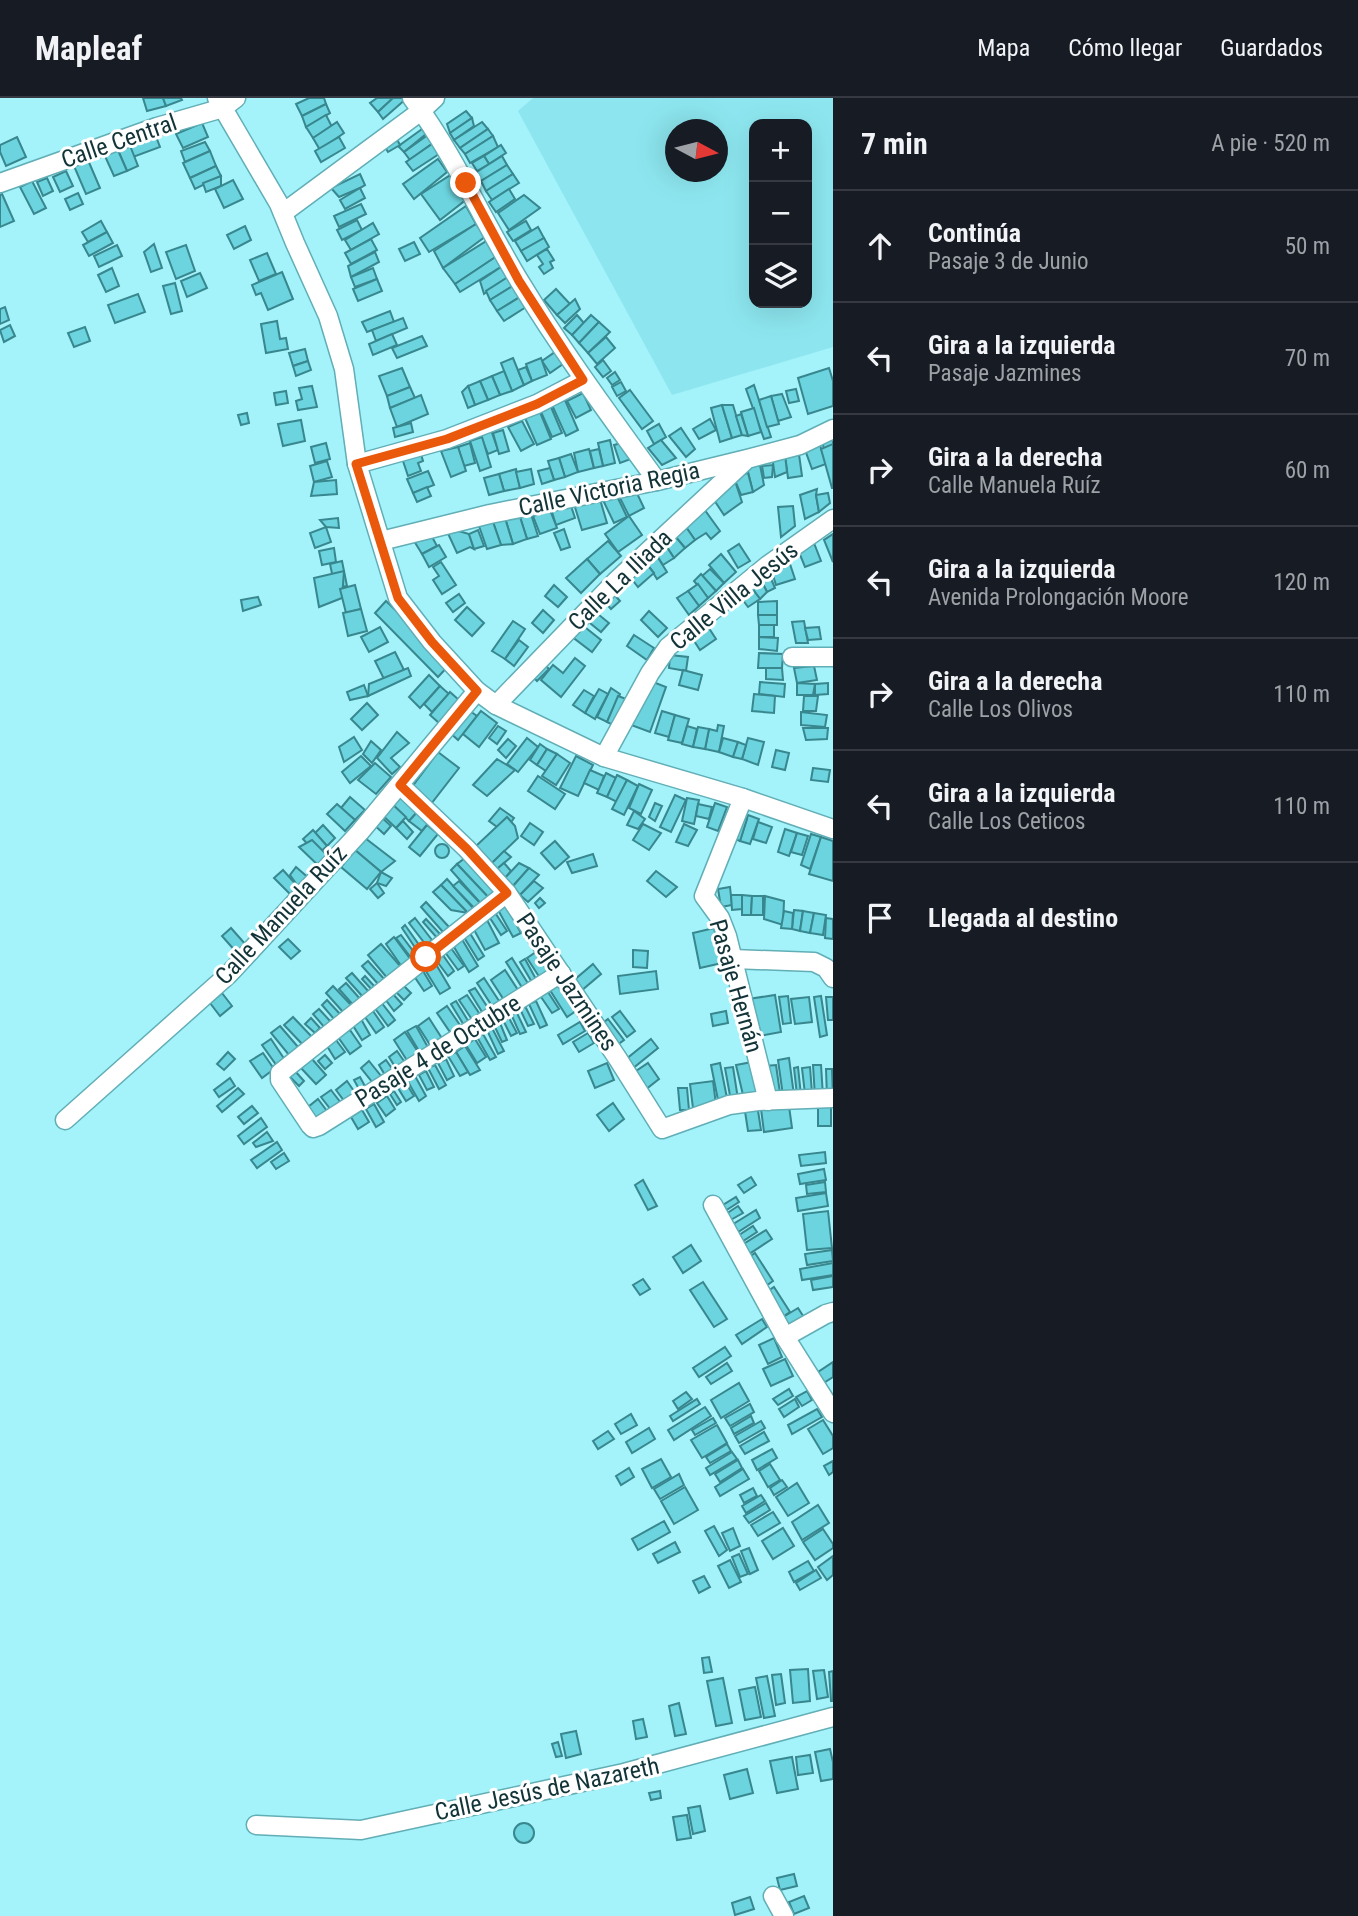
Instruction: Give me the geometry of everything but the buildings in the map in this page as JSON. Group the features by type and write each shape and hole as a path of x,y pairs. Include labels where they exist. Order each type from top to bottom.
{"street":[{"path":"283,213 416,104 435,98"},
{"path":"225,101 240,135 283,213 328,316 344,369 356,464 398,598 432,642 477,691 496,705 604,757 743,798 833,829"},
{"name":"Calle Central","path":"0,183 225,101"},
{"path":"416,104 466,183 519,281 583,380 657,481"},
{"path":"356,464 447,439 537,404 583,380"},
{"name":"Calle Victoria Regia","path":"382,541 490,514 657,481 747,459 800,445 833,429"},
{"name":"Calle La Iliada","path":"496,705 616,580 747,459"},
{"name":"Calle Villa Jesús","path":"604,757 650,673 668,647 768,565 833,519"},
{"path":"792,657 833,657"},
{"name":"Calle Manuela Ruíz","path":"65,1120 229,974 360,832 477,691"},
{"name":"Pasaje Jazmines","path":"400,785 467,849 507,893 662,1129 729,1105 768,1101"},
{"name":"Pasaje Hernán","path":"743,798 704,896 720,918 727,936 768,1101"},
{"name":"Pasaje 4 de Octubre","path":"507,893 280,1073 280,1080 310,1125 316,1128 561,973"},
{"path":"733,959 814,962 826,968 833,978"},
{"path":"768,1101 833,1098"},
{"path":"713,1205 785,1337 833,1413"},
{"path":"785,1337 833,1312"},
{"name":"Calle Jesús de Nazareth","path":"256,1825 360,1830 650,1767 833,1717"},
{"path":"773,1896 784,1916"}],"shaded area":[{"path":"533,98 833,98 833,347 672,395 518,111"}],"route":[{"path":"426,957 507,893 467,849 400,785 477,691 432,642 398,598 356,464 447,439 537,404 583,380 519,281 466,183"}]}
